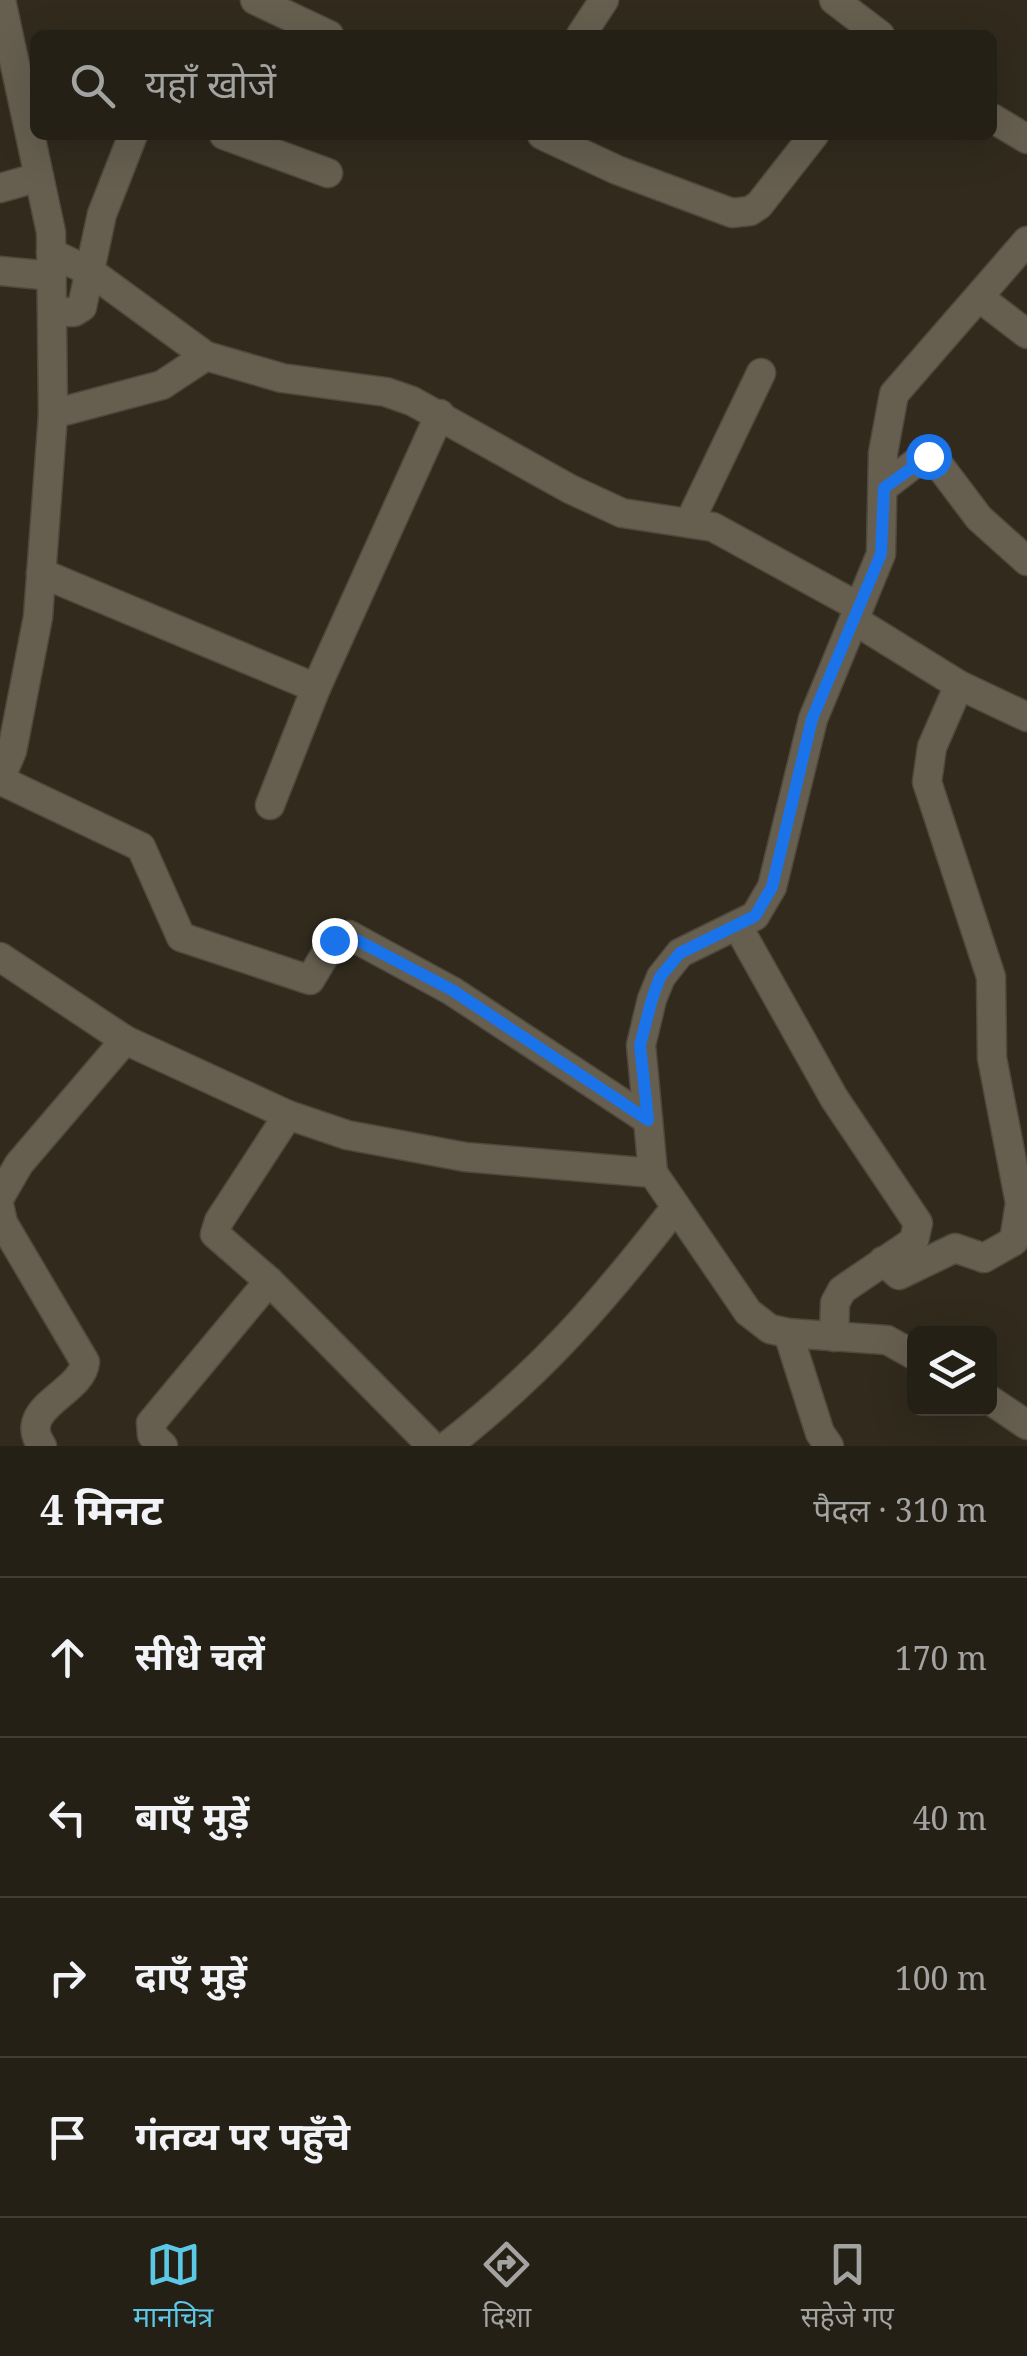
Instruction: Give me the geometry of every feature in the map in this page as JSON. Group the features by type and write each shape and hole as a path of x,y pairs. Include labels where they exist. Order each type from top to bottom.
{"street":[{"path":"1,0 30,134"},
{"path":"255,0 318,30"},
{"path":"584,30 604,0"},
{"path":"834,0 873,30"},
{"path":"997,121 1027,139"},
{"path":"31,140 52,264 53,414 38,617 12,751 0,780 141,847 181,937 310,980 334,940 349,936 452,990 648,1120"},
{"path":"53,312 74,312 82,306 102,214 131,140"},
{"path":"238,140 328,173"},
{"path":"553,140 617,170 732,213 750,212 759,205 810,140"},
{"path":"0,188 39,176"},
{"path":"907,1351 887,1340 788,1334 770,1329 748,1312 653,1173 640,1045 660,977 680,953 755,916 772,887 812,719 881,554 883,453 894,394 1027,241"},
{"path":"0,271 52,264 92,272 206,356 307,383 386,392 440,414 570,489 622,513 689,522 728,533 857,613 959,685 1027,717"},
{"path":"980,298 1027,334"},
{"path":"53,414 162,385 206,356"},
{"path":"689,522 760,372"},
{"path":"270,806 316,688 440,414"},
{"path":"884,488 923,457 933,457 979,518 1027,561"},
{"path":"41,573 316,688"},
{"path":"883,1260 898,1275 955,1248 984,1258 1014,1241 1020,1224 1020,1203 992,1058 991,976 927,782 932,747 959,685"},
{"path":"737,925 834,1098 918,1223 914,1241 842,1290 835,1303 834,1336"},
{"path":"0,958 125,1040 288,1116 347,1135 416,1150 653,1173"},
{"path":"0,1197 19,1164 125,1040"},
{"path":"288,1116 216,1229 220,1238 270,1281 432,1446"},
{"path":"447,1446 514,1394 598,1309 676,1207"},
{"path":"0,1209 2,1223 86,1362 82,1377 41,1410 36,1430 42,1446"},
{"path":"163,1446 152,1436 151,1423 270,1281"},
{"path":"788,1334 817,1442"},
{"path":"997,1405 1027,1426"}],"route":[{"path":"334,940 341,935 349,936 452,990 648,1120 640,1045 660,977 680,953 755,916 772,887 812,719 881,554 884,488 928,456"}]}
